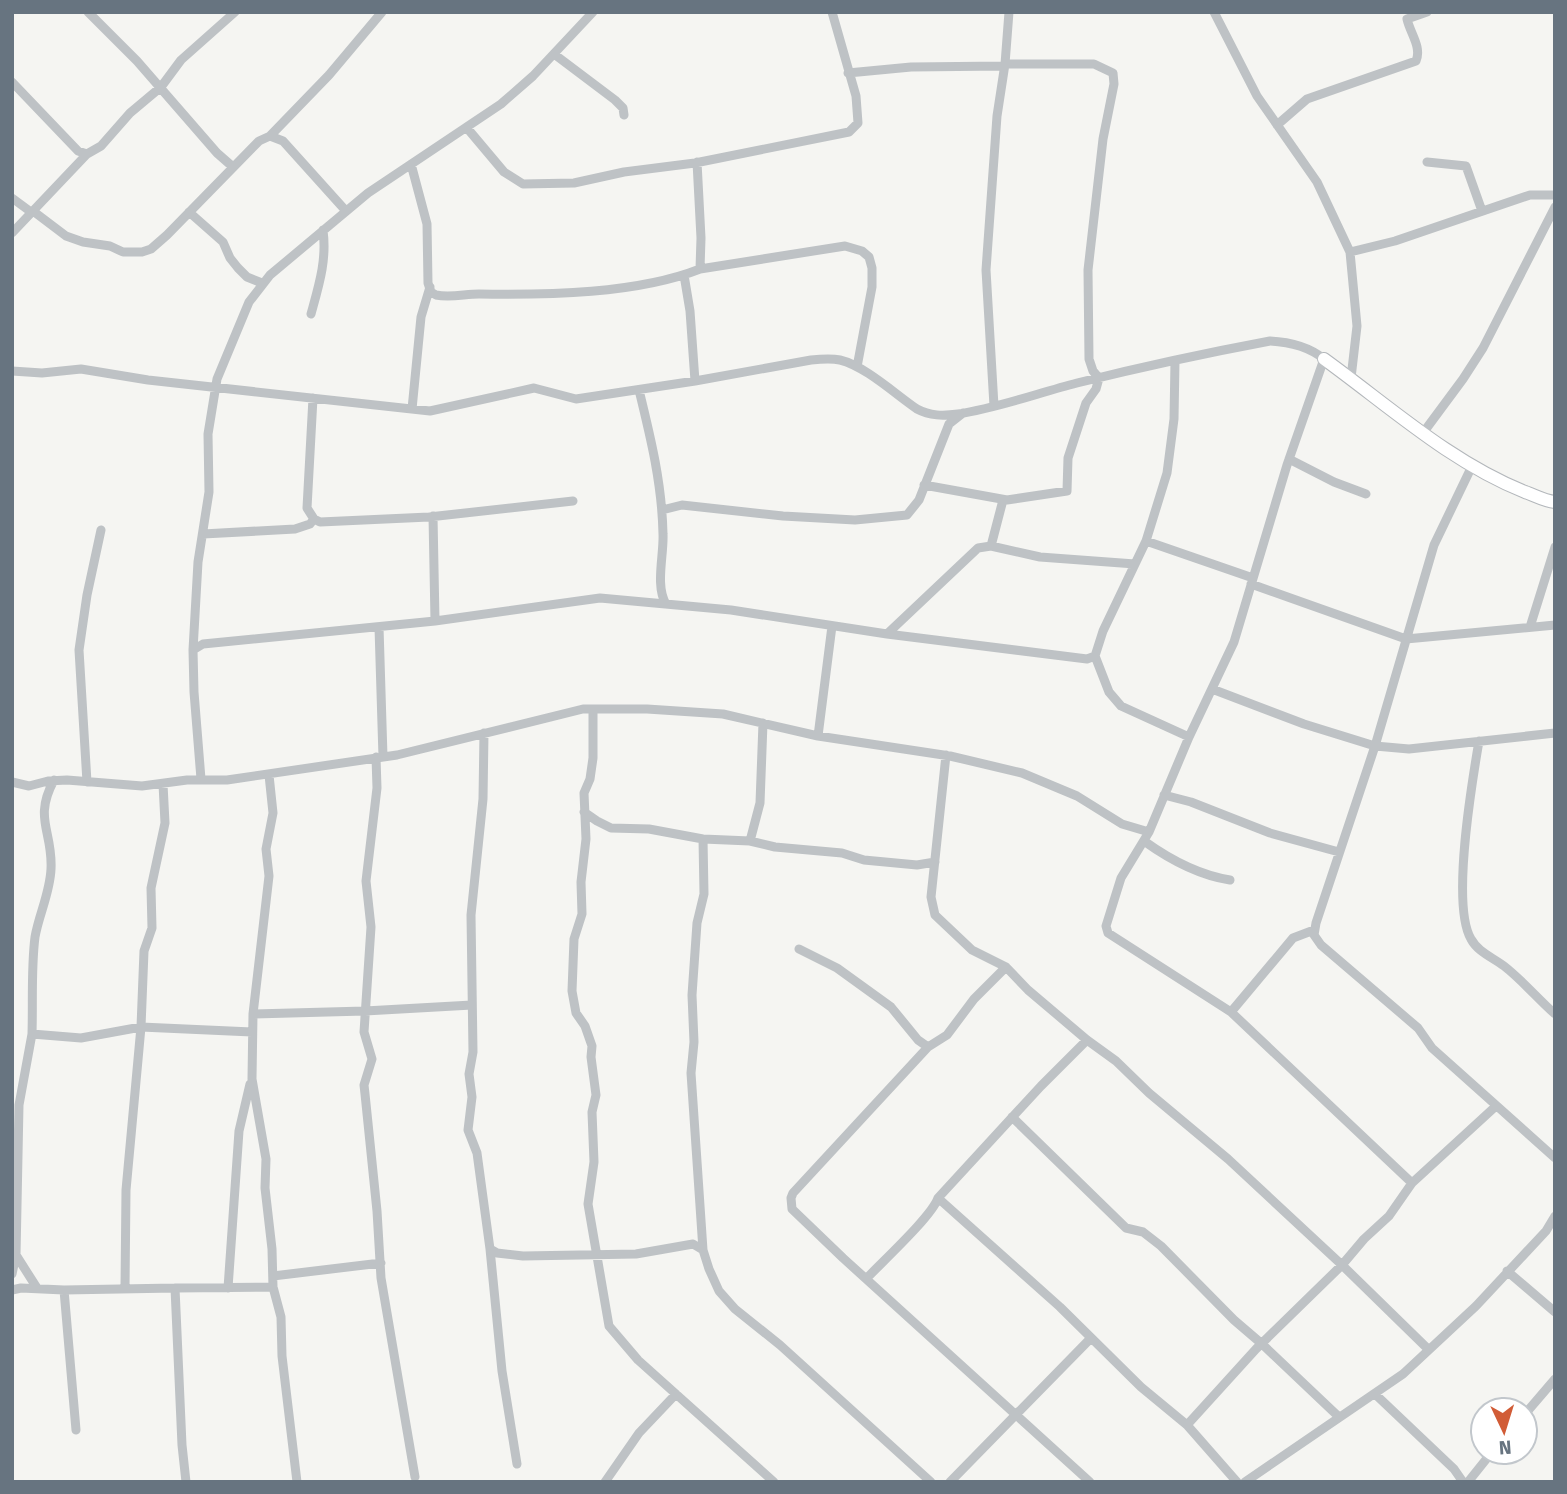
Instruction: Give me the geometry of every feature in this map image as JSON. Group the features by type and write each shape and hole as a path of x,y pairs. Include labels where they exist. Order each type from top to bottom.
{"street":[{"path":"88,12 161,87 217,153 233,167"},
{"path":"12,233 87,154 101,146 130,113 161,87 181,60 235,12"},
{"path":"12,198 66,236 83,243 110,246 129,253 151,249 259,141 270,136 329,75 382,12"},
{"path":"201,779 194,704 193,650 199,641 195,593 209,492 208,434 215,386 244,312 262,284 323,230 411,164 501,104 554,54 593,12"},
{"path":"467,128 504,172 523,184 574,184 624,172 697,162 853,130 858,123 858,113 832,12"},
{"path":"994,406 986,270 1009,12"},
{"path":"1214,12 1257,96 1317,182 1350,251 1357,326 1351,378"},
{"path":"1277,125 1307,99 1416,61 1418,49 1407,19 1427,12"},
{"path":"554,54 620,105 624,115"},
{"path":"848,73 911,67 1094,64 1113,73 1114,84 1103,139 1088,270 1089,359 1099,378"},
{"path":"12,82 78,151 87,154"},
{"path":"270,136 283,141 346,211"},
{"path":"697,162 700,269"},
{"path":"1427,162 1466,166 1482,211"},
{"path":"411,164 427,224 428,283 431,292 440,296 581,292 821,248 845,246 862,251 869,257 872,279 856,368"},
{"path":"1350,251 1395,241 1530,195 1555,195"},
{"path":"1423,433 1483,348 1555,206"},
{"path":"189,212 223,242 230,258 247,277 262,284"},
{"path":"311,314 323,271 323,230"},
{"path":"684,275 690,311 695,381"},
{"path":"412,409 421,317 430,287"},
{"path":"12,371 42,373 81,369 148,380 430,411 534,388 576,399 695,381 811,359 840,360 926,414 948,419 963,412 1099,378 1270,341 1301,346 1324,359 1434,442 1472,466 1504,483 1555,502"},
{"path":"1324,359 1289,459 1234,642 1146,836 1121,877 1106,926 1108,933 1231,1012 1412,1183"},
{"path":"1175,360 1174,419 1167,472 1146,541 1098,642 1095,656 1109,692 1121,706 1189,737"},
{"path":"924,485 1003,500 1067,491 1068,458 1086,403 1096,389 1099,378"},
{"path":"639,390 660,478 664,599"},
{"path":"313,398 307,508 314,519 330,522 433,516 573,501"},
{"path":"662,510 682,505 855,520 900,516 912,510 948,419"},
{"path":"1289,459 1334,482 1366,494"},
{"path":"1472,466 1434,545 1375,746 1314,935 1321,945 1418,1028 1432,1048 1555,1158"},
{"path":"991,546 1003,500"},
{"path":"433,516 435,621"},
{"path":"203,534 295,529 310,524 314,519"},
{"path":"87,782 79,650 100,530"},
{"path":"1146,541 1406,639 1555,625"},
{"path":"887,634 978,548 991,546 1040,557 1135,564"},
{"path":"1530,627 1555,547"},
{"path":"199,641 435,621 586,599 653,602 664,599 887,634 1087,659 1095,656"},
{"path":"818,736 832,626"},
{"path":"379,627 379,757 366,881 371,927 364,1032 372,1059 364,1085 385,1304 415,1477"},
{"path":"1212,689 1304,724 1375,746 1409,749 1555,733"},
{"path":"12,782 29,786 54,780 142,786 201,779 227,780 379,757 583,709 647,709 723,714 818,736 946,755 1022,773 1077,796 1146,836 1165,857 1215,878 1230,880"},
{"path":"593,709 593,758 590,779 584,793 586,839 581,882 582,914 574,939 572,992 576,1013 585,1026 592,1046 596,1084 592,1112 593,1170 588,1204 601,1290 612,1332 638,1360 774,1482"},
{"path":"750,841 760,803 763,723"},
{"path":"484,733 483,799 471,915 472,1052 469,1074 472,1097 468,1130 476,1147 491,1249 502,1371 517,1464"},
{"path":"1479,741 1469,801 1461,882 1469,937 1483,953 1504,967 1555,1014"},
{"path":"946,755 931,897 935,915 972,950 1006,967 1028,990 1116,1061 1149,1093 1228,1159 1428,1349"},
{"path":"269,775 273,813 266,849 269,876 253,1014 252,1079 266,1159 265,1188 274,1287 281,1317 282,1356 297,1482"},
{"path":"12,1273 16,1255 19,1105 32,1034 36,936 46,901 51,869 43,809 45,797 54,780"},
{"path":"125,1288 127,1190 141,1027 144,951 152,919 151,888 165,823 163,784"},
{"path":"1164,795 1191,802 1270,833 1339,852"},
{"path":"584,811 611,828 649,829 703,839 750,841 775,847 842,853 864,860 917,865 935,862"},
{"path":"703,839 704,894 697,923 692,995 694,1042 691,1073 703,1250 719,1291 735,1309 780,1345 931,1482"},
{"path":"1231,1012 1293,939 1314,930"},
{"path":"799,949 837,968 891,1007 918,1040 929,1047"},
{"path":"1006,967 974,999 947,1034 929,1047 790,1198 792,1209 843,1258 1090,1482"},
{"path":"253,1014 472,1005"},
{"path":"32,1034 81,1038 141,1027 252,1032"},
{"path":"867,1278 914,1229 1012,1117 1087,1040"},
{"path":"228,1288 239,1131 252,1079"},
{"path":"1187,1425 1262,1344 1342,1265 1364,1238 1389,1216 1412,1183 1496,1106"},
{"path":"1012,1117 1126,1228 1143,1232 1161,1246 1234,1320 1339,1417"},
{"path":"939,1198 999,1251 1141,1387 1187,1425 1237,1482"},
{"path":"1245,1482 1403,1374 1476,1306 1546,1231 1555,1216"},
{"path":"491,1249 497,1253 523,1256 636,1254 688,1244 703,1250"},
{"path":"16,1255 37,1288"},
{"path":"273,1276 381,1263"},
{"path":"1507,1271 1555,1312"},
{"path":"12,1290 274,1287"},
{"path":"175,1288 186,1482"},
{"path":"64,1290 76,1430"},
{"path":"950,1482 1091,1338"},
{"path":"1551,1392 1555,1378"},
{"path":"608,1480 639,1433 676,1394"},
{"path":"1375,1394 1466,1482 1480,1466"}]}
